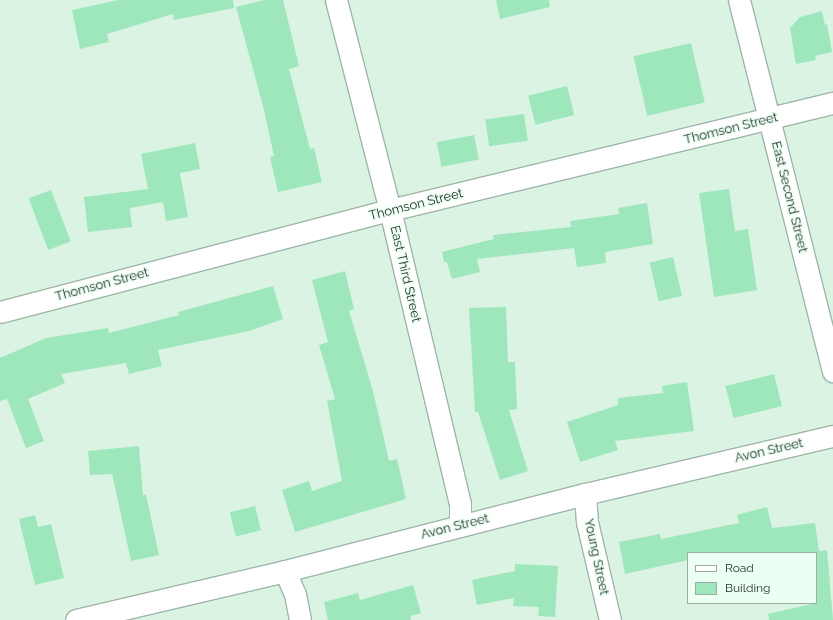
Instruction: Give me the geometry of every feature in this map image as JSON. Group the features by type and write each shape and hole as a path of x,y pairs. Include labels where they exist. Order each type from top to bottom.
{"street":[{"name":"East Third Street","path":"336,0 390,210 460,504 460,526"},
{"name":"East Second Street","path":"739,0 833,371"},
{"name":"Thomson Street","path":"0,312 390,210 769,120 833,103"},
{"name":"Avon Street","path":"76,620 284,572 585,494 833,436"},
{"name":"Young Street","path":"585,494 587,522 610,620"},
{"path":"284,572 295,594 300,620"}],"building":[{"path":"118,0 233,0 234,8 174,20 173,14 107,34 109,42 80,49 72,10"},
{"path":"264,0 283,0 299,66 289,69 310,149 314,148 322,182 278,192 270,157 274,156 263,106 236,7"},
{"path":"496,0 549,0 550,7 500,19"},
{"path":"822,11 825,25 827,24 832,52 815,56 816,60 796,64 790,28 800,17"},
{"path":"691,43 705,102 647,116 634,56"},
{"path":"567,86 574,115 535,125 528,96"},
{"path":"524,114 528,141 489,146 485,119"},
{"path":"474,135 479,160 441,167 437,142"},
{"path":"195,143 200,169 180,173 188,217 166,221 163,202 130,208 132,227 88,232 84,197 148,189 141,154"},
{"path":"729,189 735,231 748,229 757,290 714,297 699,193"},
{"path":"51,190 71,241 48,250 29,199"},
{"path":"647,203 653,244 605,252 606,263 577,267 574,248 477,259 480,272 452,279 447,262 444,262 442,252 494,239 493,235 571,227 570,221 619,214 618,208"},
{"path":"673,257 682,296 659,301 650,262"},
{"path":"345,271 354,309 349,311 373,391 389,461 397,459 406,499 295,532 282,490 309,481 312,491 342,481 327,401 335,399 319,345 328,342 312,280"},
{"path":"273,286 283,319 249,331 158,350 162,366 129,374 126,363 61,374 65,383 28,399 44,441 26,448 7,399 0,401 0,358 46,338 108,328 109,333 179,315 178,312"},
{"path":"506,307 508,362 515,362 517,409 509,410 528,471 500,480 478,412 475,412 469,308"},
{"path":"774,374 782,406 733,418 725,386"},
{"path":"687,382 694,431 615,441 618,450 580,462 567,422 618,405 618,398 663,393 662,386"},
{"path":"139,446 143,495 146,495 159,555 131,561 112,474 90,475 88,451"},
{"path":"255,506 261,530 236,537 230,512"},
{"path":"767,507 772,528 815,523 819,551 827,550 833,620 769,620 768,614 817,604 817,552 687,552 687,560 625,574 619,542 660,534 661,539 739,523 737,515"},
{"path":"35,515 38,527 51,524 64,578 35,585 19,519"},
{"path":"515,564 558,566 555,617 538,616 539,607 513,606 514,598 477,605 472,580 515,571"},
{"path":"413,585 421,613 410,616 411,620 328,620 324,602 358,593 360,600"}]}
